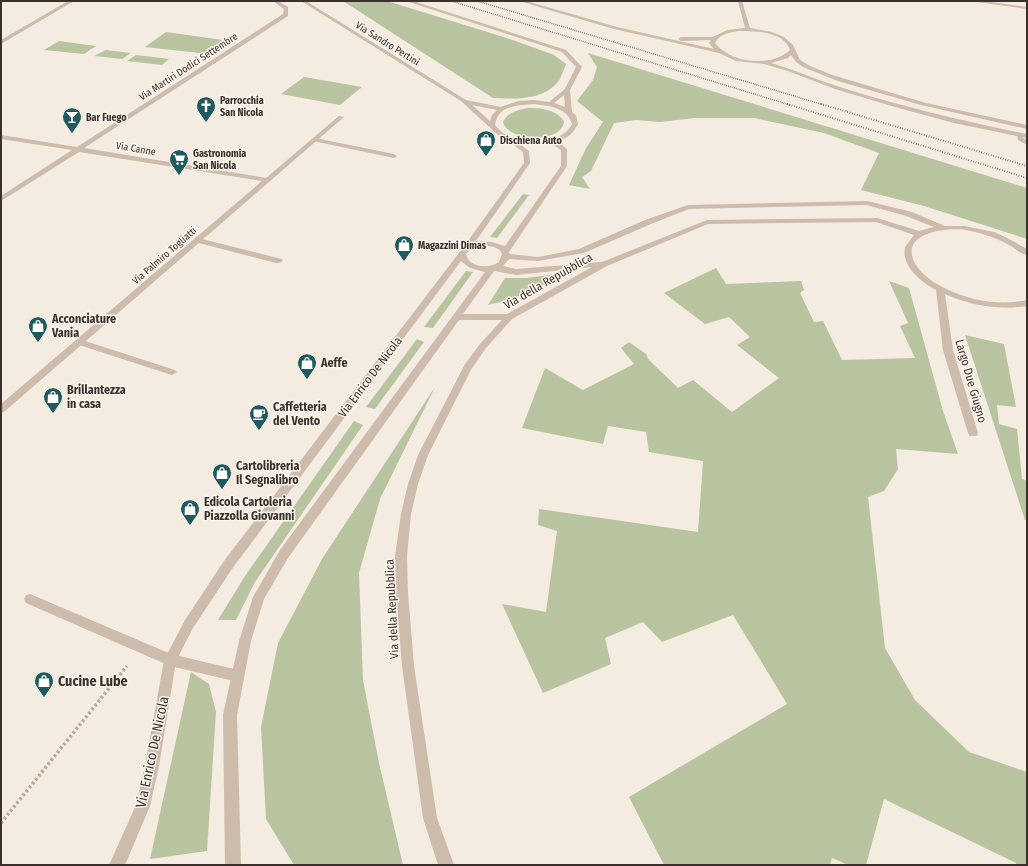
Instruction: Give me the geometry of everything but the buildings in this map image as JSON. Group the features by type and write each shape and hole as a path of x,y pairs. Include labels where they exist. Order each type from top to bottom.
{"street":[{"path":"1,42 72,1"},
{"name":"Via Martiri Dodici Settembre","path":"1,199 286,15 286,8 275,1"},
{"name":"Via Sandro Pertini","path":"303,1 464,101 492,126 496,132 504,137"},
{"path":"408,1 564,51 579,67 567,90 550,104"},
{"path":"521,1 655,38 719,53 737,60 759,62 790,70 837,88 897,106 954,121 1027,136"},
{"path":"740,1 748,30"},
{"path":"972,1 1027,8"},
{"path":"655,38 713,38 723,32 748,30 760,31 780,37 792,46 792,51 797,60 807,67 822,74 890,95 953,111 1027,127"},
{"path":"713,38 712,43 714,48 719,53"},
{"path":"759,62 782,59 787,57 792,51"},
{"path":"567,90 569,112"},
{"name":"Via Sandro Pertini","path":"464,101 501,109"},
{"path":"492,126 491,120 501,109 524,102 550,104 569,112 574,118 575,125 571,131 563,137 552,141 527,142 504,137"},
{"name":"Via Palmiro Togliatti","path":"1,409 341,117"},
{"path":"1019,134 1020,139 1027,143"},
{"name":"Via Canne","path":"1,137 79,148 267,180"},
{"name":"Via Enrico De Nicola","path":"117,865 143,806 152,766 170,660 189,624 228,565 465,251 527,163 526,150 504,137"},
{"path":"315,140 394,156"},
{"path":"505,254 499,246 477,243 465,251 463,259 472,267 480,269 494,267 501,264 505,254 564,166 564,149 552,141"},
{"name":"Via della Repubblica","path":"505,254 538,259 581,252 648,222 688,207 867,203 909,214 944,228"},
{"name":"Via della Repubblica","path":"446,865 430,818 408,666 402,594 401,556 406,514 413,484 423,455 449,400 468,366 509,317 604,264 708,222 877,220 919,234"},
{"path":"1027,253 1004,239 984,232 963,228 944,228 930,230 919,234 912,240 908,249 910,259 915,269 940,289 962,298 985,304 1008,306 1027,303"},
{"path":"198,240 279,261"},
{"name":"Via della Repubblica","path":"494,267 516,272 604,264"},
{"path":"234,865 230,715 245,641 260,597 284,554 494,267"},
{"name":"Largo Due Giugno","path":"940,289 948,350 973,433"},
{"path":"456,317 509,317"},
{"path":"79,342 172,372"},
{"path":"30,599 170,660 238,676"}],"path":[{"path":"1,823 142,648"}],"green space":[{"path":"343,1 387,1 513,40 554,55 566,64 560,79 554,86 538,95 511,99 493,98"},
{"path":"166,32 230,41 208,54 145,47"},
{"path":"59,41 96,46 84,54 44,50"},
{"path":"106,50 131,53 122,59 94,56"},
{"path":"588,53 1027,188 1027,239 924,206 861,190 879,153 824,133 754,118 695,118 660,122 636,120 614,123 591,171 582,177 590,189 569,185 586,148 603,122 577,101 593,80 597,67"},
{"path":"136,55 169,59 162,65 127,61"},
{"path":"304,77 362,87 340,105 281,94"},
{"path":"528,108 543,109 556,114 564,121 561,128 555,133 546,137 535,138 515,134 507,129 503,122 510,114"},
{"path":"523,194 529,195 497,238 490,237"},
{"path":"716,268 726,284 801,281 804,290 800,293 814,322 823,321 842,360 915,358 900,326 908,323 889,281 909,288 943,411 958,454 896,449 898,469 884,491 868,497 885,648 915,700 969,752 1027,772 1027,865 1016,865 1016,863 884,799 866,865 848,865 832,858 830,865 664,865 629,797 787,704 733,615 662,642 643,622 605,638 611,664 543,693 502,604 546,612 557,531 538,525 539,509 698,532 703,461 649,452 646,432 608,426 603,444 522,428 545,368 583,390 634,364 621,348 629,342 646,354 648,359 678,388 693,380 732,412 779,378 737,345 750,337 729,317 705,324 664,293"},
{"path":"466,271 473,272 433,328 424,327"},
{"path":"564,273 528,293 488,305 505,278 527,278"},
{"path":"965,335 1004,344 1016,407 997,405 999,424 1017,429 1022,479 1027,481 1027,520 1025,520"},
{"path":"417,339 424,342 375,409 366,407"},
{"path":"435,387 380,499 359,573 363,680 379,763 403,865 294,865 266,819 261,727 278,643 322,559"},
{"path":"354,421 363,425 255,582 236,620 218,620 245,576"},
{"path":"191,672 209,684 216,712 207,851 150,859"}],"railway":[{"path":"451,1 790,105"},
{"path":"477,1 824,105"},
{"path":"787,104 1027,178"},
{"path":"821,104 1027,166"}],"place":[{"name":"Parrocchia San Nicola","path":"206,123"},
{"name":"Bar Fuego","path":"72,134"},
{"name":"Dischiena Auto","path":"486,157"},
{"name":"Gastronomia San Nicola","path":"179,176"},
{"name":"Magazzini Dimas","path":"404,262"},
{"name":"Acconciature Vania","path":"38,343"},
{"name":"Aeffe","path":"307,380"},
{"name":"Brillantezza in casa","path":"53,414"},
{"name":"Caffetteria del Vento","path":"259,431"},
{"name":"Cartolibreria Il Segnalibro","path":"222,490"},
{"name":"Edicola Cartoleria Piazzolla Giovanni","path":"190,526"},
{"name":"Cucine Lube","path":"44,698"}]}
